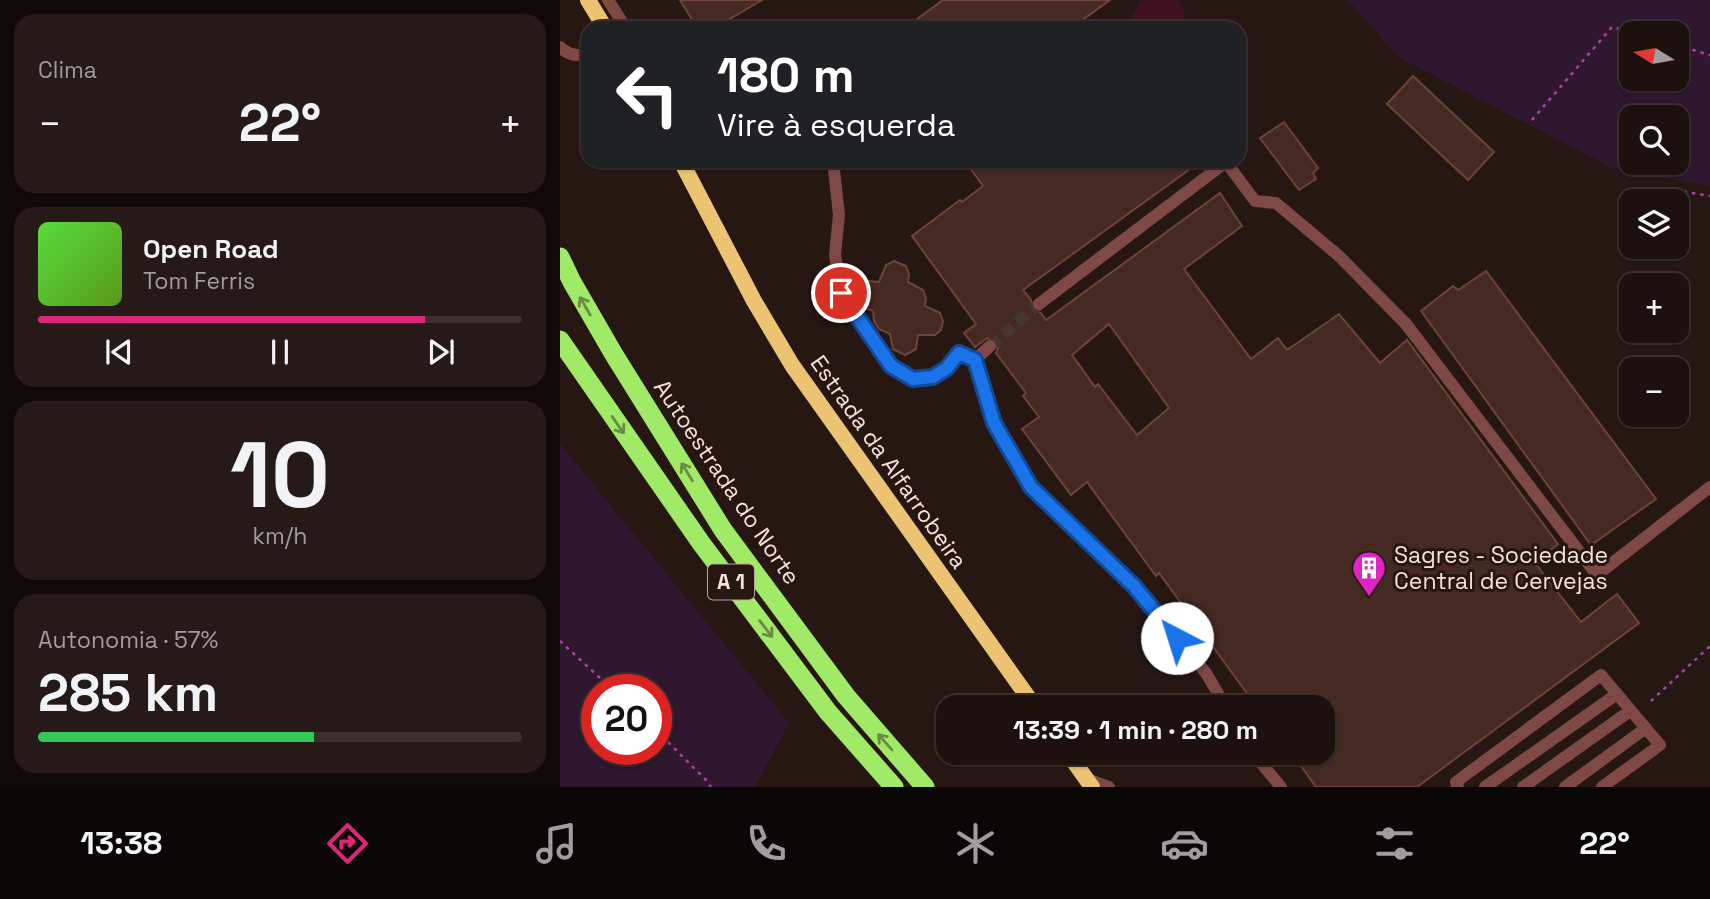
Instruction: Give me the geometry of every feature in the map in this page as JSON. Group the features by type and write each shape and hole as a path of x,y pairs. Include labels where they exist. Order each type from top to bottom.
{"highway":[{"name":"Autoestrada do Norte","path":"560,257 613,353 723,530 846,696 925,787"},
{"name":"A 1","path":"560,340 701,543 828,712 894,787"}],"main road":[{"path":"589,0 601,21"},
{"name":"Estrada da Alfarrobeira","path":"685,168 760,312 792,365 1026,695"},
{"path":"1077,765 1089,782"}],"lane":[{"path":"608,0 622,21"},
{"path":"560,47 566,53 581,54"},
{"path":"834,168 839,215 835,255 841,293 891,366 913,379 933,377 947,368 959,353 975,360 994,423 1031,487 1134,586 1206,673 1219,695"},
{"path":"1039,304 1218,168"},
{"path":"1230,168 1255,201 1276,203 1339,256 1406,324 1597,575 1710,487"},
{"path":"975,360 990,346"},
{"path":"1458,787 1457,782 1601,675 1660,745 1602,787"},
{"path":"1485,787 1617,694"},
{"path":"1523,787 1630,711"},
{"path":"1565,787 1646,728"},
{"path":"1263,765 1281,787"},
{"path":"1089,782 1109,787"}],"path":[{"path":"1532,120 1612,27 1619,29"},
{"path":"1689,48 1710,54"},
{"path":"1689,193 1710,197"},
{"path":"560,641 596,674"},
{"path":"1651,701 1710,646"},
{"path":"672,746 710,787"}],"shaded area":[{"path":"1140,0 1179,0 1185,12 1184,21 1134,21 1133,16"},
{"path":"1348,0 1710,0 1710,186 1650,175 1689,175 1689,105 1619,105 1619,169 1398,57"},
{"path":"560,444 789,723 755,787 560,787"}],"building":[{"path":"680,0 762,0 726,21 693,21"},
{"path":"943,0 1110,0 1081,21 914,21"},
{"path":"1413,76 1494,152 1468,180 1387,104"},
{"path":"1284,122 1318,168 1313,173 1316,179 1299,190 1260,138"},
{"path":"970,168 1191,168 1023,290 1031,300 1033,310 1041,313 1046,320 1220,193 1242,226 1184,269 1251,359 1278,338 1287,350 1339,314 1380,363 1407,340 1558,544 1535,563 1581,622 1617,594 1639,623 1417,787 1316,787 1300,765 1335,765 1335,695 1248,695 1159,573 1156,576 1087,482 1071,495 1022,429 1039,417 1023,396 1026,393 996,353 997,341 987,338 975,347 964,333 976,324 912,236 960,200 962,202 983,186","holes":["1109,324 1169,408 1137,435 1098,384 1095,387 1072,355"]},
{"path":"894,261 906,266 908,282 923,290 925,306 940,313 943,321 941,330 935,335 918,335 916,349 905,355 893,349 890,334 879,329 874,321 873,311 862,306 857,298 861,285 869,281 879,282 886,265"},
{"path":"1486,271 1656,499 1591,545 1421,311 1453,286 1458,290"}],"tunnel":[{"path":"990,346 1039,304"}],"place":[{"name":"Sagres - Sociedade Central de Cervejas","path":"1369,598"}],"route":[{"path":"841,293 891,366 913,379 933,377 947,368 959,353 975,360 994,423 1031,487 1134,586 1177,638"}]}
